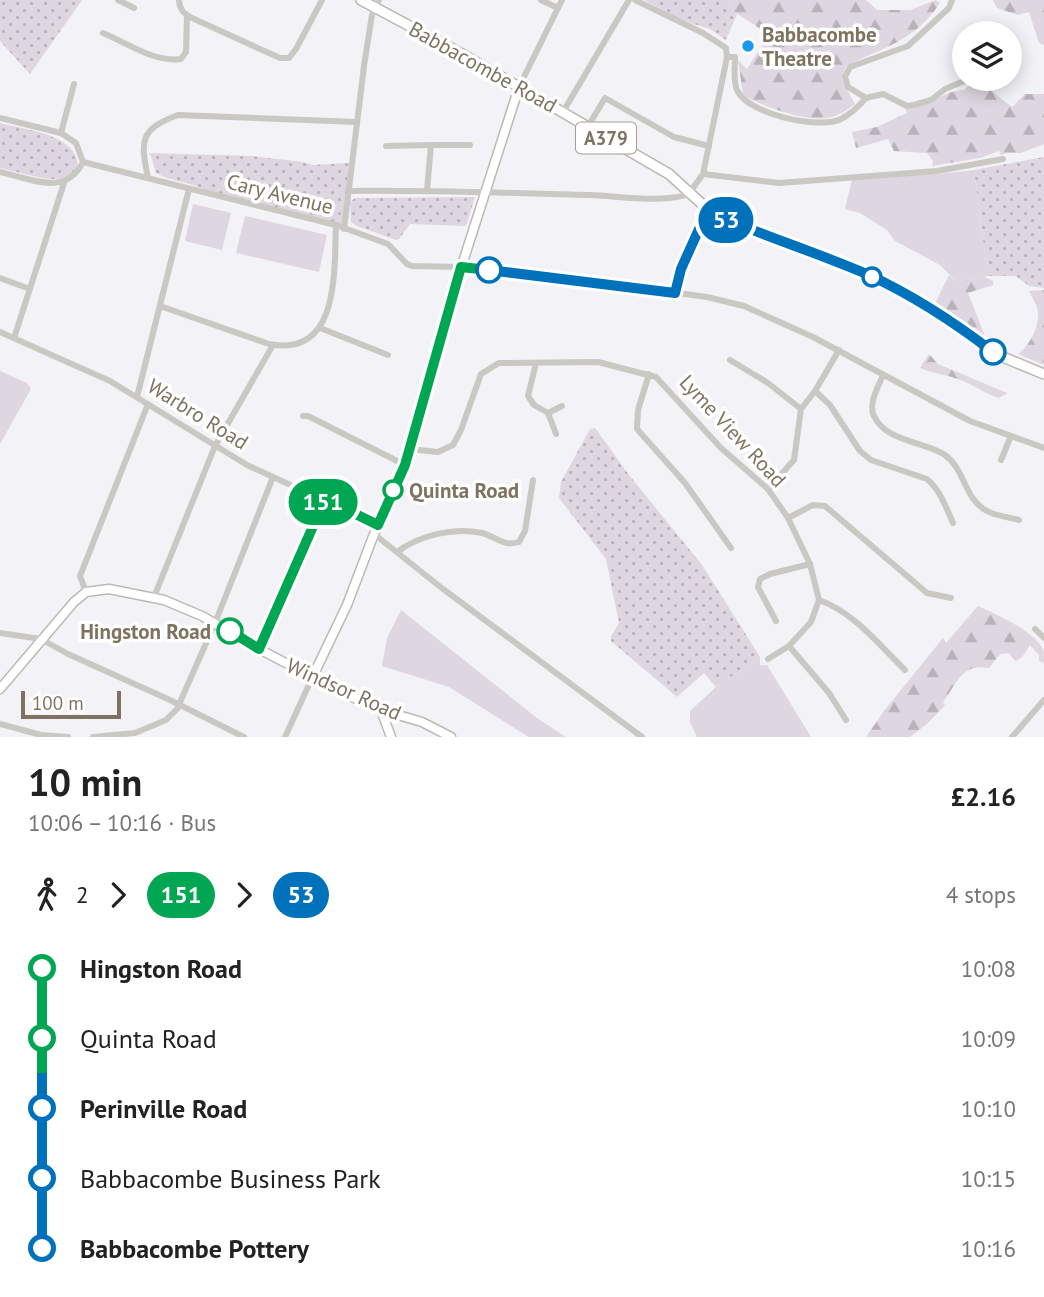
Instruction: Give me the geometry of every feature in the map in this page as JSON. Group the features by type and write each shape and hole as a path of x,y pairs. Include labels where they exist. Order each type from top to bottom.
{"main road":[{"name":"Babbacombe Road","path":"361,0 378,4 669,174 713,214 872,277 948,318 998,355 1044,374"}],"street":[{"path":"118,0 134,8"},
{"path":"179,0 179,8 187,16 279,58 289,58 322,0"},
{"path":"541,0 558,8"},
{"path":"285,737 347,605 374,534 405,465 461,267 519,87 562,0"},
{"path":"563,112 629,0"},
{"path":"349,191 485,191 651,197 680,197 691,192 703,174 727,57 726,48 635,0"},
{"path":"866,98 848,87 845,77 850,67 908,46 949,8 952,0"},
{"path":"344,229 372,15 378,4"},
{"path":"103,33 172,61 181,59 186,52 187,16"},
{"path":"727,57 735,57 737,90 747,103 757,109 815,124 840,120 866,98 883,94 907,106 931,100 952,86"},
{"path":"61,133 74,85"},
{"path":"587,128 605,98 674,137 709,146"},
{"path":"148,178 143,154 148,133 154,125 178,115 357,122"},
{"path":"0,118 61,133 76,143 83,162 77,174 64,183 48,183 0,172"},
{"path":"427,191 431,145"},
{"path":"386,146 470,145"},
{"path":"703,174 779,183 937,171 1003,159"},
{"name":"Cary Avenue","path":"83,162 336,225 388,244 407,264 461,267 675,293 744,306 839,350 970,421 1044,448"},
{"path":"13,338 64,183"},
{"path":"137,397 190,189"},
{"path":"675,293 681,269 708,209"},
{"path":"160,306 273,345 293,344 320,328 331,303 336,225"},
{"path":"0,278 30,289"},
{"path":"320,328 388,355"},
{"name":"Warbro Road","path":"0,332 110,381 247,465 378,525"},
{"path":"154,597 215,446 273,345"},
{"path":"768,489 794,460 801,409 839,350"},
{"path":"730,360 768,383 801,409"},
{"name":"Lyme View Road","path":"409,449 438,452 453,445 481,374 499,363 598,362 649,374 662,381 721,448 768,489 788,519 810,564 819,600"},
{"path":"536,363 528,396 530,401 548,413 556,434"},
{"path":"649,374 638,410 637,429 685,483 731,548"},
{"path":"883,375 872,405 874,416 881,425 894,435 935,449 948,457 974,499 987,511 1019,520"},
{"path":"815,391 830,405 860,451 870,460 927,479 933,484 953,523"},
{"path":"541,410 545,402"},
{"path":"0,689 41,639 86,592 79,576 148,404"},
{"path":"548,413 562,406"},
{"path":"303,416 355,438 405,465"},
{"path":"1001,460 1011,436"},
{"path":"93,737 135,733 166,720 179,705 273,477"},
{"path":"397,552 411,541 447,533 482,533 503,544 519,542 525,531 533,480"},
{"path":"259,649 325,499"},
{"path":"788,519 813,505 825,506 927,593 951,598"},
{"path":"374,534 443,589 642,737"},
{"path":"776,621 758,587 760,579 810,564"},
{"name":"Windsor Road","path":"86,592 109,589 154,597 215,623 312,678 381,710 422,722 451,737"},
{"path":"768,659 789,646 811,622 819,600 836,606 853,619 905,670"},
{"path":"1035,629 1044,638"},
{"path":"0,633 41,639 244,737"},
{"path":"789,646 829,693 846,720"},
{"path":"1012,737 1044,700"},
{"path":"381,710 391,737"},
{"path":"0,724 41,736 68,737"}],"green space":[{"path":"0,0 82,0 30,74 0,41"},
{"path":"644,0 728,0 737,14 726,40 710,29 681,20"},
{"path":"728,0 866,0 877,10 910,10 936,0 940,3 909,35 846,66 842,80 855,104 835,116 813,118 775,109 743,95 738,60 747,69 769,35 732,10"},
{"path":"993,0 1044,0 1044,45 1039,43 1029,12 1018,15 997,8"},
{"path":"992,91 1012,107 1025,94 1044,94 1044,144 1021,153 1001,155 999,151 980,158 932,166 933,161 927,153 894,151 888,139 856,148 852,132 877,127 907,113 905,108 949,93"},
{"path":"0,123 59,139 75,154 78,165 70,175 61,179 0,168"},
{"path":"150,153 251,156 313,165 349,163 343,226 208,191 162,176 156,173"},
{"path":"1044,157 1044,288 1029,286 1016,276 988,276 974,170"},
{"path":"974,170 988,276 956,281 940,265 895,241 887,230 860,213 845,209 853,175 938,174"},
{"path":"475,197 466,226 410,224 396,240 351,222 350,202 355,198"},
{"path":"193,204 231,213 222,250 185,241"},
{"path":"245,216 327,235 319,272 236,253"},
{"path":"949,275 956,281 984,277 993,281 993,285 968,293 985,336 936,302"},
{"path":"1044,290 1044,365 1018,354 1026,346 1037,325 1037,307 1029,291"},
{"path":"929,354 938,364 1007,393 999,398 958,379 920,368"},
{"path":"0,371 27,383 31,389 0,444"},
{"path":"595,428 629,475 702,565 760,657 716,687 704,673 677,697 611,641 619,623 606,559 559,498 561,482 590,429"},
{"path":"978,606 1015,624 1034,638 1044,652 1044,663 1039,661 1039,655 1030,645 1022,657 1015,661 1009,653 1000,654 989,668 972,669 961,676 943,702 945,705 910,737 866,737 943,638 946,643"},
{"path":"401,610 537,718 566,737 529,737 449,687 382,666 387,638"},
{"path":"760,657 760,665 767,665 811,737 697,737 690,722 690,711 716,687"}],"bus line":[{"name":"53","path":"489,270 675,293 681,269 708,209 713,214 839,262 905,293 948,318 993,352"},
{"name":"151","path":"230,631 259,649 325,499 378,525 405,465 461,267 489,270"}],"place":[{"name":"Babbacombe Theatre","path":"748,46"},
{"name":"Quinta Road","path":"393,490"},
{"name":"Hingston Road","path":"230,631"}]}
